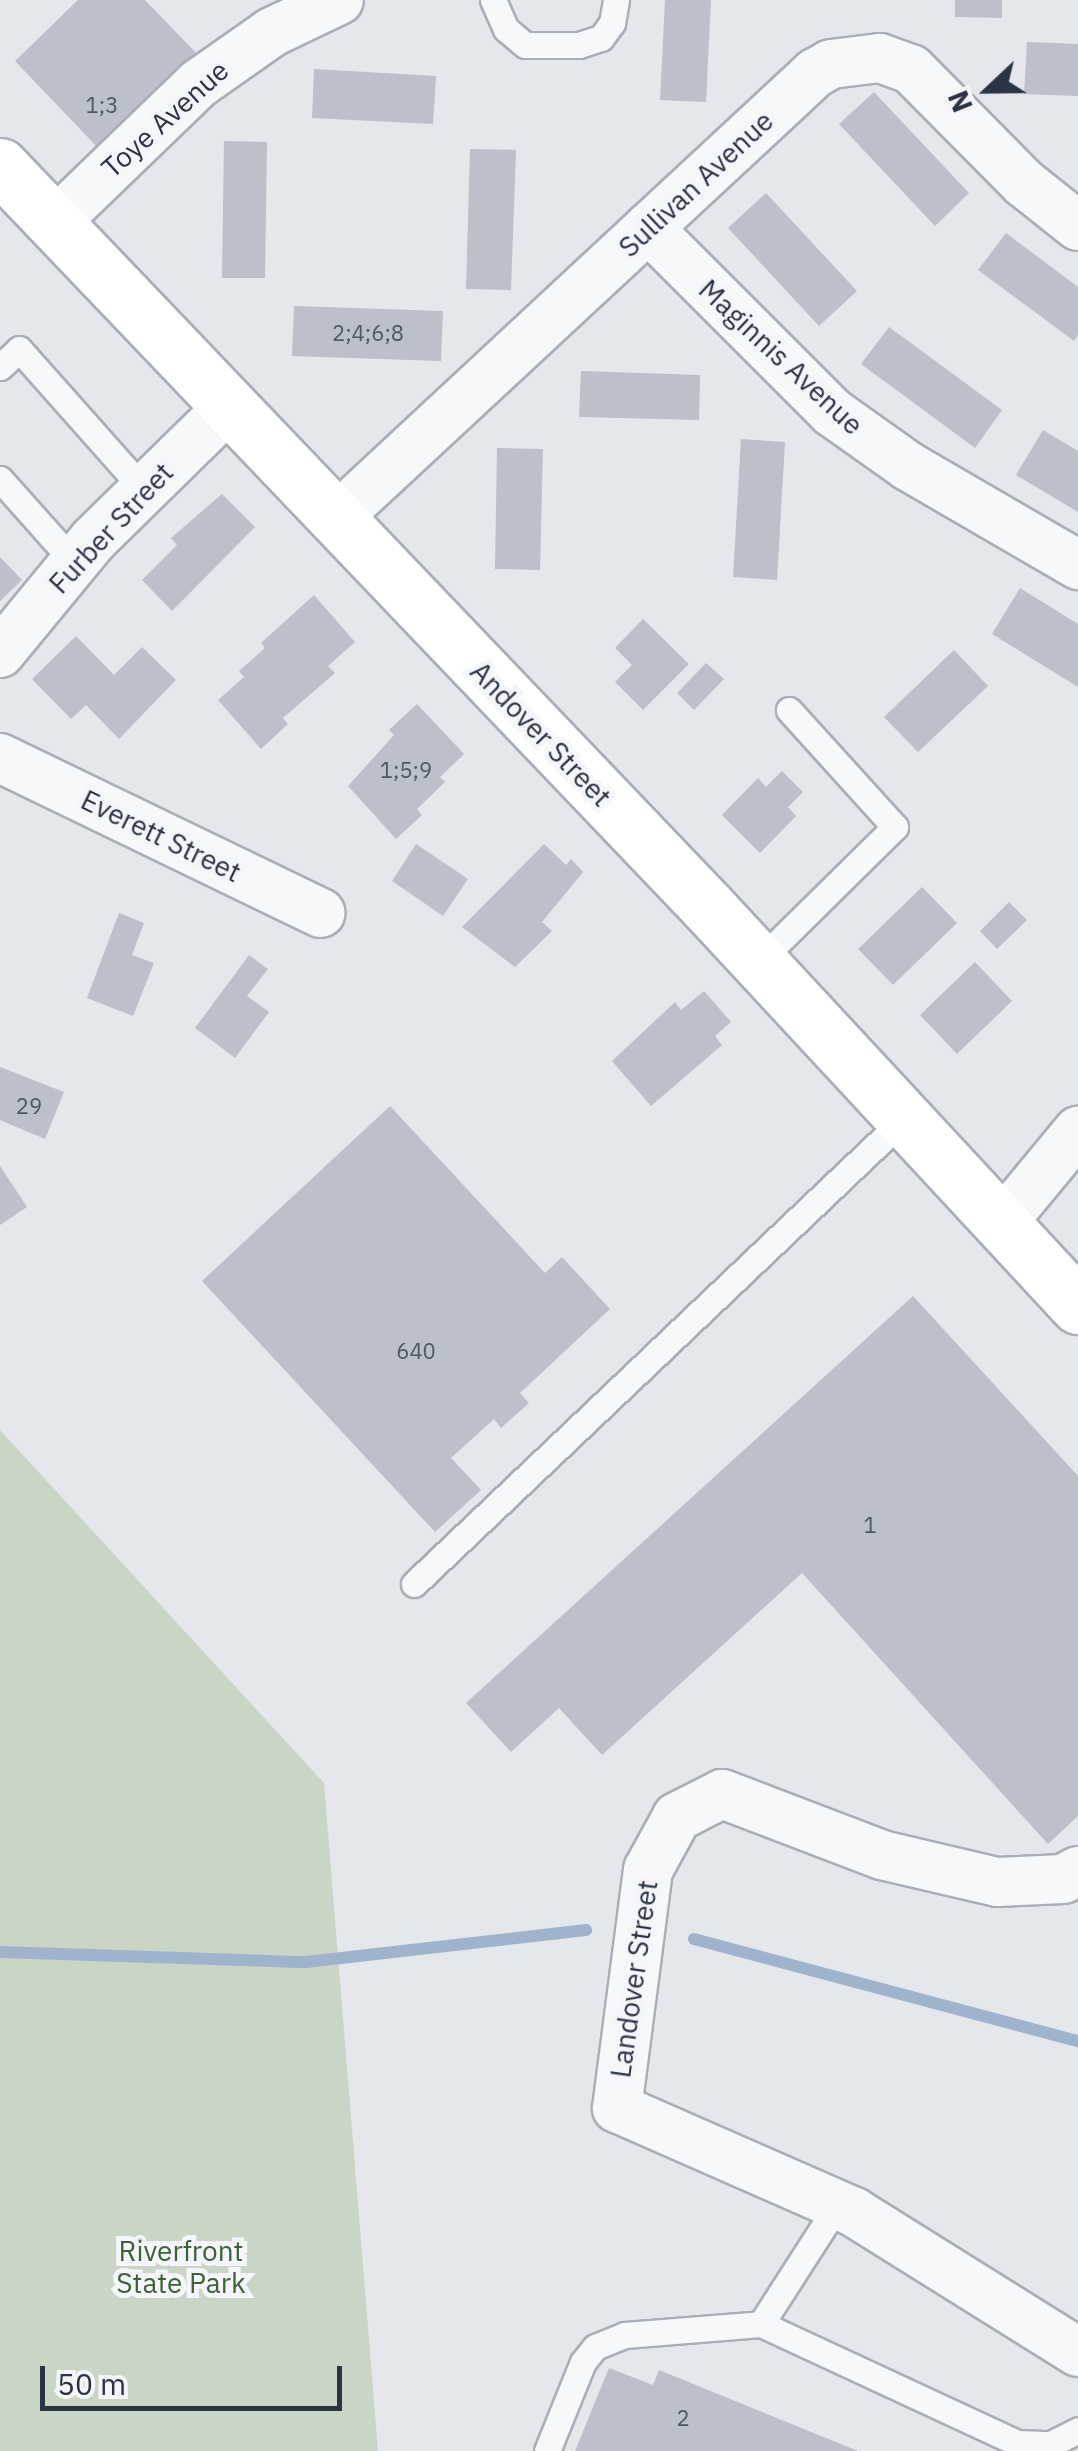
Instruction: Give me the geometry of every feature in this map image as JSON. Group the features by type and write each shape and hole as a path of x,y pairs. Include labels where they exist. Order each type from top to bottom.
{"main road":[{"name":"Andover Street","path":"0,166 227,409 758,961 1078,1306"}],"street":[{"name":"Toye Avenue","path":"54,224 211,74 272,32 340,0"},
{"name":"Sullivan Avenue","path":"334,520 815,73 831,64 864,58 898,63 925,79 1024,182 1078,226"},
{"name":"Maginnis Avenue","path":"648,228 832,412 908,466 1078,565"},
{"name":"Furber Street","path":"0,653 74,562 227,409"},
{"name":"Everett Street","path":"0,758 321,914"},
{"path":"1001,1224 1078,1131"},
{"name":"Landover Street","path":"1078,1870 1063,1879 997,1882 882,1855 722,1794 677,1817 648,1870 617,2108 838,2204 1078,2352"}],"lane":[{"path":"493,0 506,29 525,45 579,45 600,38 612,22 616,0"},
{"path":"0,366 19,349 144,490"},
{"path":"0,479 74,562"},
{"path":"758,961 895,827 790,710"},
{"path":"414,1584 904,1118"},
{"path":"761,2324 838,2204"},
{"path":"547,2451 583,2362 595,2346 624,2335 761,2324 1017,2443 1051,2444 1078,2430"}],"green space":[{"name":"Riverfront State Park","path":"0,1430 324,1783 378,2451 0,2451"}],"building":[{"path":"78,0 145,0 199,56 100,150 15,61"},
{"path":"665,0 711,0 706,102 660,100"},
{"path":"955,0 1002,0 1002,18 955,17"},
{"path":"1027,42 1078,44 1078,96 1024,94"},
{"path":"314,69 436,76 433,124 312,118"},
{"path":"874,92 969,193 935,226 839,124"},
{"path":"224,141 267,142 265,278 222,278"},
{"path":"470,149 516,150 511,290 466,289"},
{"path":"766,193 857,291 819,326 728,228"},
{"path":"1006,233 1078,287 1078,335 1074,341 978,270"},
{"path":"294,306 443,311 441,361 292,356"},
{"path":"889,327 1002,410 975,448 861,364"},
{"path":"581,371 700,375 699,420 579,417"},
{"path":"1043,430 1078,451 1078,512 1016,475"},
{"path":"741,439 785,442 777,580 733,577"},
{"path":"497,448 543,449 540,570 495,569"},
{"path":"222,494 255,527 172,611 142,580 177,545 171,538"},
{"path":"0,557 22,580 0,601"},
{"path":"1020,588 1078,624 1078,687 992,634"},
{"path":"314,595 355,642 328,666 335,673 283,718 288,724 261,749 218,700 244,677 239,671 265,648 261,643"},
{"path":"643,619 689,664 643,710 615,682 632,665 615,648"},
{"path":"76,636 114,675 142,647 176,680 119,739 86,705 71,719 32,679"},
{"path":"954,650 988,686 918,752 884,717"},
{"path":"706,663 724,679 694,710 677,693"},
{"path":"417,704 464,754 440,777 445,782 417,809 422,815 396,839 348,786 394,735 389,730"},
{"path":"782,771 803,792 788,807 796,816 760,853 722,815 758,778 766,787"},
{"path":"416,844 468,879 443,916 392,881"},
{"path":"544,844 566,865 571,859 583,872 542,922 552,931 515,967 462,927"},
{"path":"922,887 957,923 893,985 858,949"},
{"path":"1009,902 1027,920 997,949 980,931"},
{"path":"119,913 144,923 132,955 154,963 133,1016 87,998"},
{"path":"249,955 268,969 247,996 269,1012 235,1058 195,1028"},
{"path":"975,962 1012,1001 957,1054 920,1015"},
{"path":"704,991 731,1022 715,1036 722,1045 651,1106 612,1061 675,1002 681,1010"},
{"path":"0,1067 64,1092 45,1139 0,1120"},
{"path":"390,1106 545,1273 562,1257 610,1309 520,1393 529,1403 501,1428 494,1419 451,1458 481,1490 435,1532 202,1281"},
{"path":"0,1166 27,1207 0,1225"},
{"path":"913,1296 1078,1476 1078,1816 1048,1844 802,1573 602,1755 559,1708 511,1752 466,1703"},
{"path":"609,2368 653,2385 659,2370 858,2451 575,2451"}],"waterway":[{"path":"0,1952 306,1962 586,1930"},
{"path":"694,1939 1078,2041"}]}
